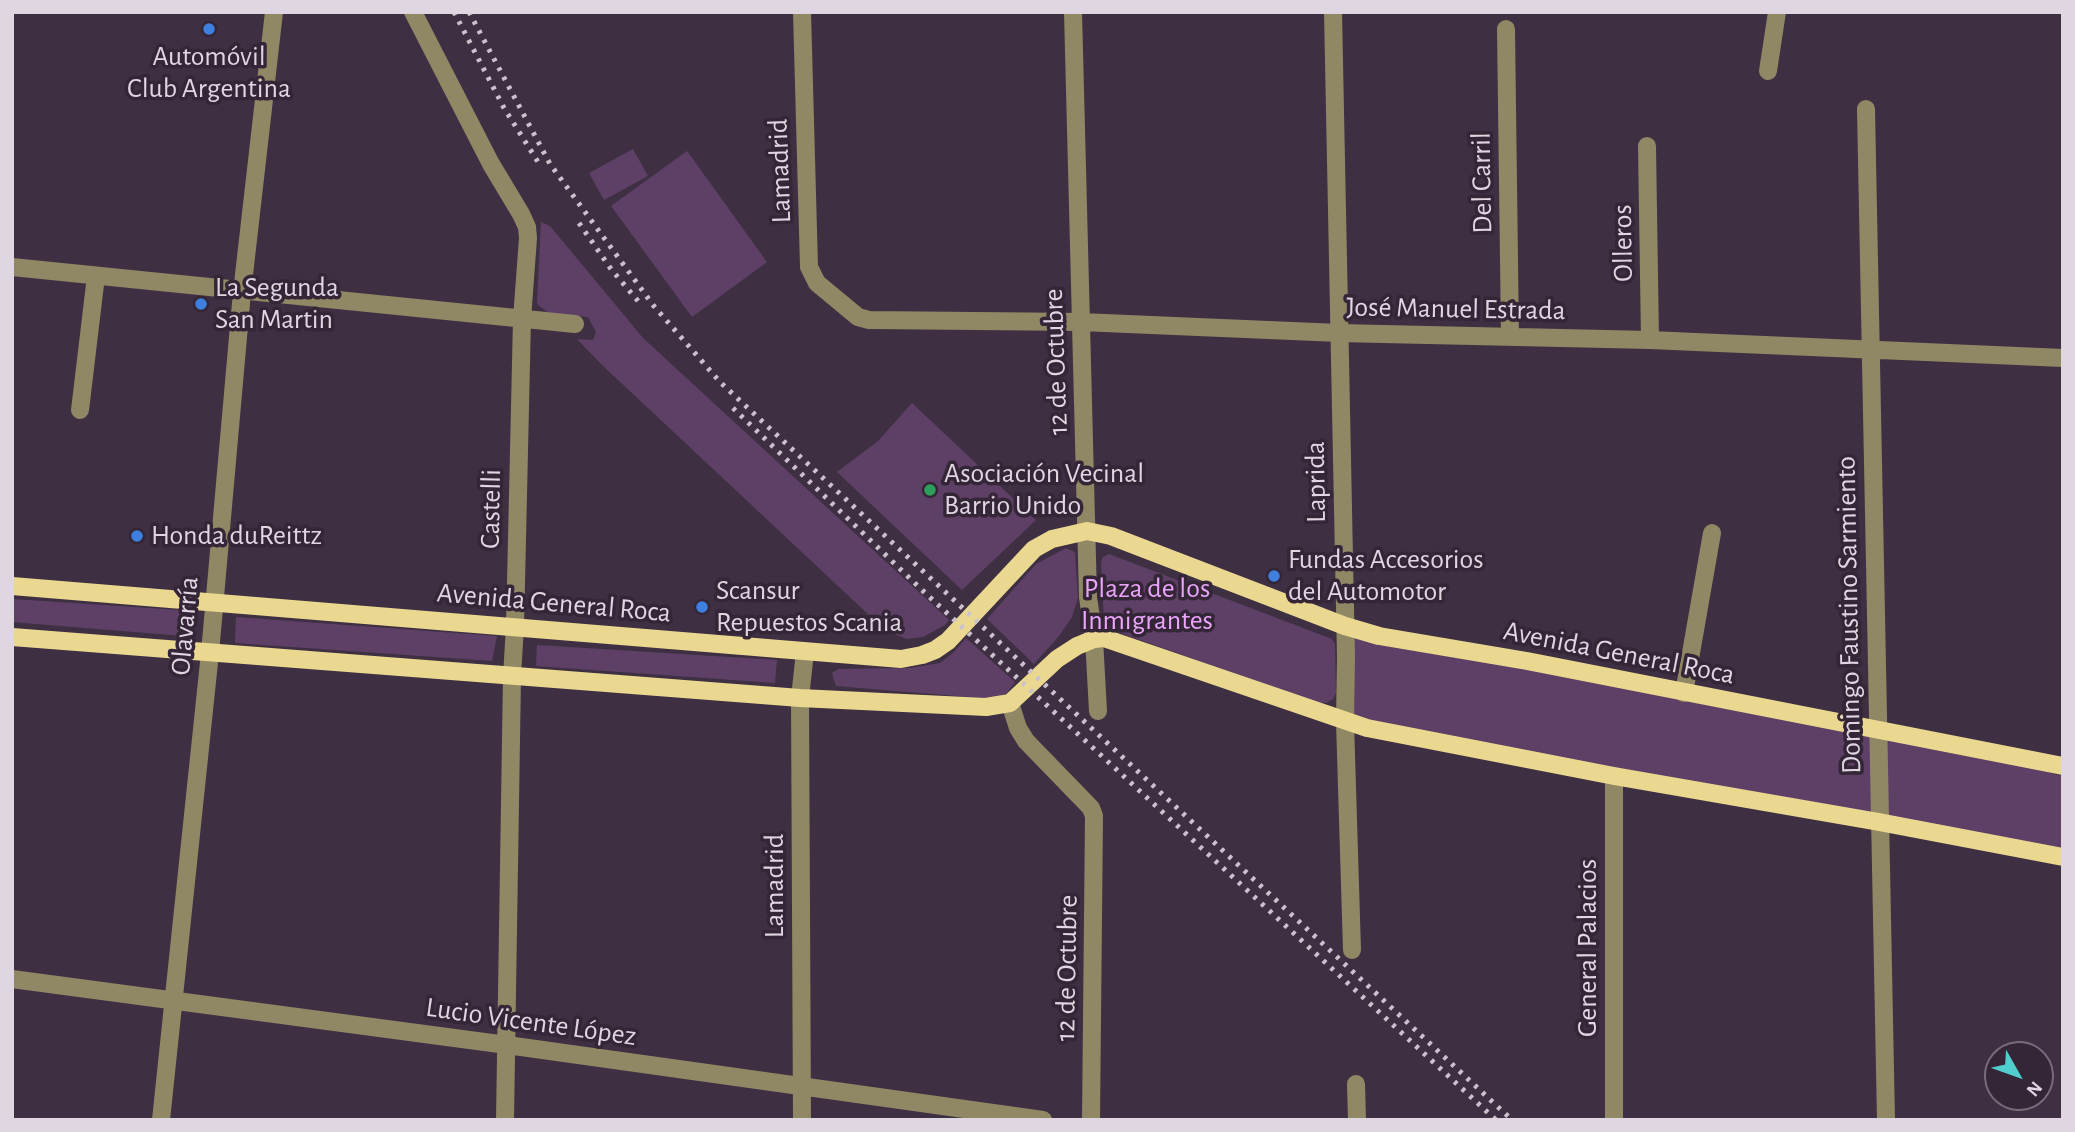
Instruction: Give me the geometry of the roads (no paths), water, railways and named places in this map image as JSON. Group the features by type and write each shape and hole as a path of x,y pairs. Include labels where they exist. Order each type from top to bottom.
{"main road":[{"name":"Avenida General Roca","path":"12,586 901,659 922,655 948,641 1034,549 1052,539 1087,531 1111,536 1345,626 1379,636 1527,661 2063,766"},
{"path":"12,637 800,698 986,707 1010,703 1057,659 1077,646 1094,639 1115,640 1345,722 1614,776 2063,857"}],"street":[{"name":"Olavarría","path":"161,1120 210,653 242,292 274,12"},
{"name":"Castelli","path":"413,12 491,164 527,227 512,676 505,1120"},
{"name":"Lamadrid","path":"802,12 809,267 817,283 850,312"},
{"name":"12 de Octubre","path":"1073,12 1088,597 1094,639 1098,711"},
{"name":"Laprida","path":"1333,12 1345,722 1352,950"},
{"path":"1768,71 1777,12"},
{"name":"Del Carril","path":"1506,29 1510,337"},
{"name":"Domingo Faustino Sarmiento","path":"1866,109 1886,1120"},
{"name":"Olleros","path":"1647,146 1650,340"},
{"path":"12,267 575,324"},
{"path":"80,410 96,276"},
{"name":"José Manuel Estrada","path":"850,312 869,320 1081,322 1339,333 1650,340 2063,358"},
{"path":"1684,693 1712,533"},
{"name":"Lamadrid","path":"802,1120 800,698 805,652"},
{"name":"12 de Octubre","path":"1010,703 1018,728 1026,741 1091,808 1094,816 1091,1120"},
{"name":"General Palacios","path":"1614,776 1614,1120"},
{"name":"Lucio Vicente López","path":"12,979 1043,1120"},
{"path":"1356,1084 1357,1120"}],"railway":[{"path":"454,12 504,108 538,162"},
{"path":"469,12 550,164 653,305 720,382 1512,1120"},
{"path":"579,223 611,269 638,301"},
{"path":"733,408 922,590 1496,1120"}],"place":[{"name":"Automóvil Club Argentina","path":"209,29"},
{"name":"La Segunda San Martin","path":"201,304"},
{"name":"Asociación Vecinal Barrio Unido","path":"930,490"},
{"name":"Honda duReittz","path":"137,536"},
{"name":"Fundas Accesorios del Automotor","path":"1274,576"},
{"name":"Scansur Repuestos Scania","path":"702,607"}],"park label":[{"name":"Plaza de los Inmigrantes","path":"1147,605"}]}
